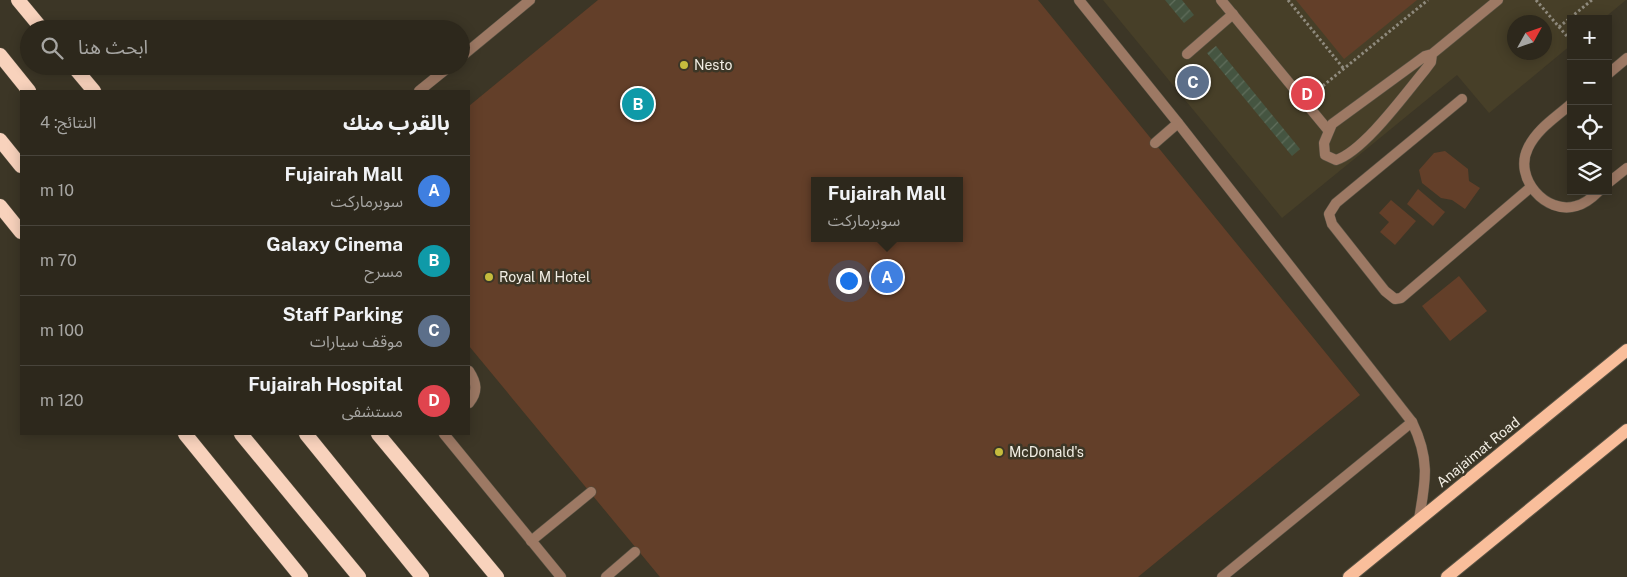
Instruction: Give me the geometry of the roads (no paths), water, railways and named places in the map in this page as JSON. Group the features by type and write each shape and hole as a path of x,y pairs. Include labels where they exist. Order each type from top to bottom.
{"highway":[{"path":"18,0 35,20"},
{"path":"0,55 28,90"},
{"path":"81,75 93,90"},
{"path":"0,140 20,165"},
{"path":"0,206 20,231"},
{"path":"186,435 301,577"},
{"path":"242,435 359,577"},
{"path":"307,435 422,577"},
{"path":"379,435 497,577"}],"main road":[{"name":"Anajaimat Road","path":"1349,577 1627,350"},
{"path":"1447,577 1627,430"}],"street":[{"path":"470,50 530,0"},
{"path":"1079,0 1178,123 1412,422 1421,441 1426,462 1426,481 1418,519"},
{"path":"1221,0 1328,130"},
{"path":"1432,54 1431,62 1425,70 1354,152 1336,160 1325,155 1324,143 1332,124 1416,62 1432,54 1498,0"},
{"path":"1187,54 1233,14"},
{"path":"1612,71 1627,58"},
{"path":"420,90 439,75"},
{"path":"1462,100 1336,204 1328,214 1338,232 1385,291 1395,299 1401,298 1531,187"},
{"path":"1570,105 1539,131 1526,150 1525,172 1531,187 1546,202 1561,208 1577,206 1593,195"},
{"path":"1154,143 1178,123"},
{"path":"1612,180 1627,168"},
{"path":"470,372 475,380 476,389 470,401"},
{"path":"1222,577 1412,422"},
{"path":"445,435 561,577"},
{"path":"531,541 591,492"},
{"path":"610,576 635,552"}],"place":[{"name":"Nesto","path":"684,65"},
{"name":"Staff Parking","path":"1193,82"},
{"name":"Fujairah Hospital","path":"1307,94"},
{"name":"Galaxy Cinema","path":"638,104"},
{"name":"Royal M Hotel","path":"489,277"},
{"name":"Fujairah Mall","path":"887,277"},
{"name":"McDonald's","path":"999,452"}]}
